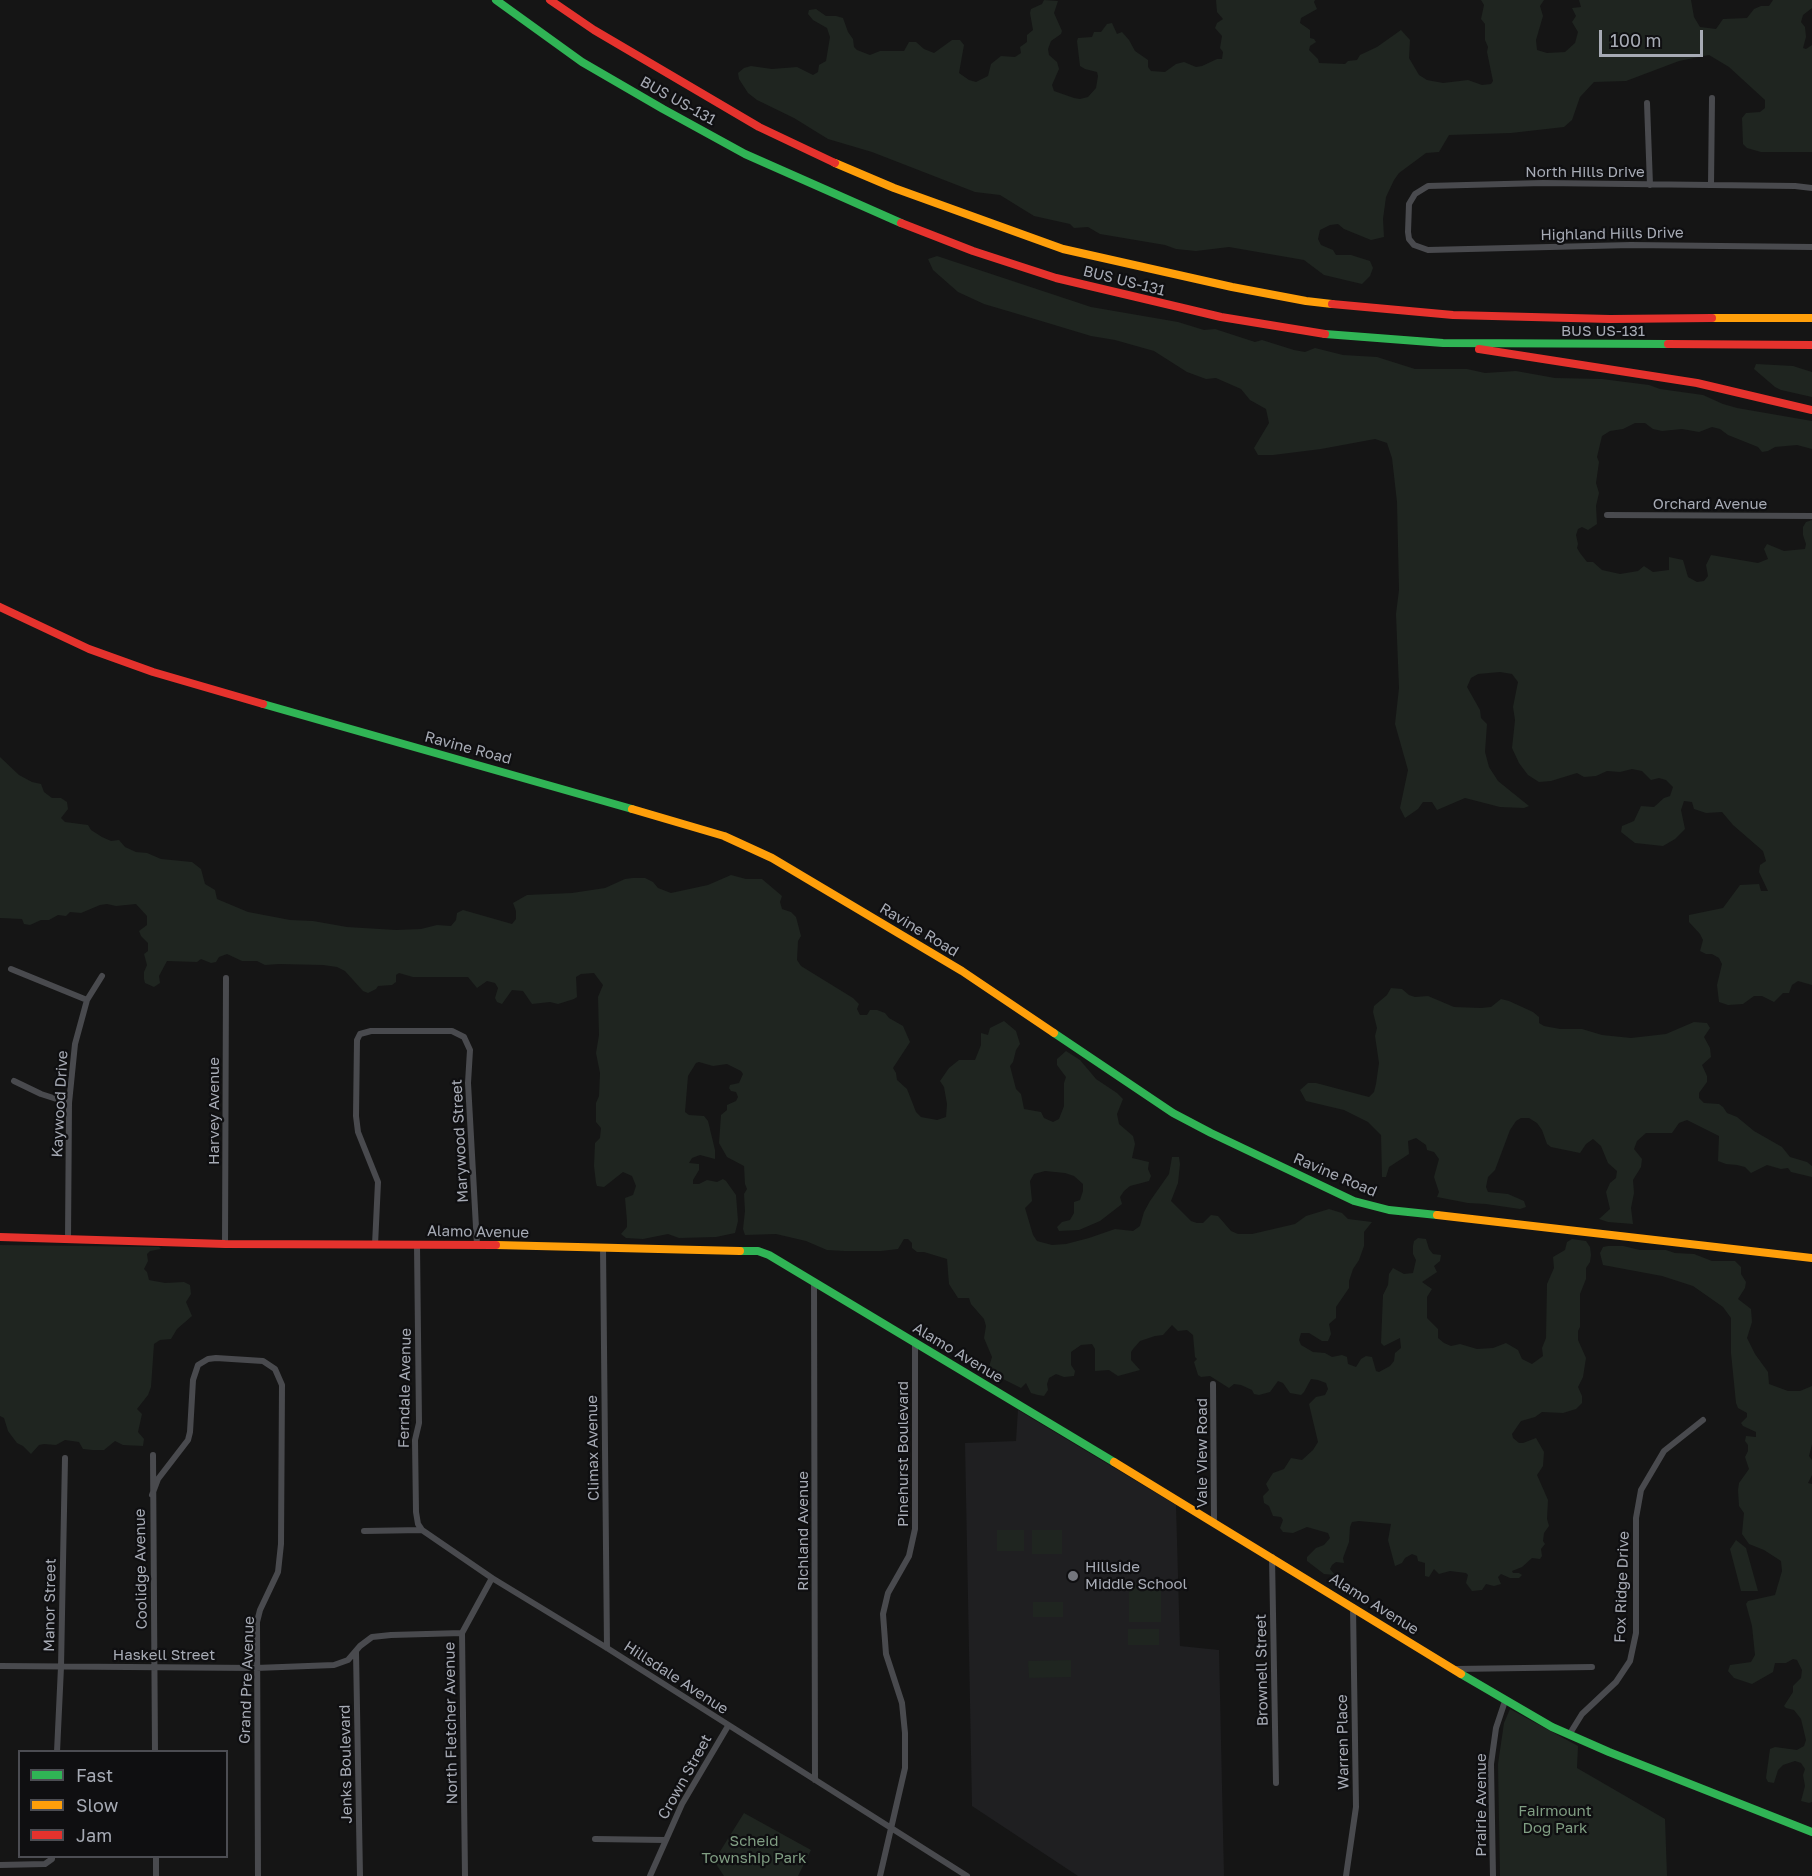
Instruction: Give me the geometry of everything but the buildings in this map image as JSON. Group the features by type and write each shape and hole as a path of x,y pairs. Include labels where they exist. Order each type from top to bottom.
{"main road":[{"name":"BUS US-131","path":"496,0 582,62 745,154 892,220 973,252 1056,278 1221,317 1306,332 1443,343 1812,345"},
{"name":"BUS US-131","path":"550,0 594,30 759,127 824,158 983,222 1127,265 1306,301 1406,312 1599,319 1812,318"},
{"path":"1443,343 1687,381 1812,410"},
{"name":"Ravine Road","path":"0,607 89,649 153,672 724,836 772,858 962,971 1173,1113 1210,1133 1354,1201 1394,1211 1812,1258"},
{"name":"Alamo Avenue","path":"0,1238 225,1244 477,1245 758,1251 769,1255 1214,1522 1505,1701 1569,1735 1812,1832"}],"street":[{"path":"1711,185 1712,98"},
{"path":"1647,103 1650,184"},
{"name":"North Hills Drive","path":"1414,245 1408,232 1409,204 1415,194 1428,186 1543,183 1812,188"},
{"name":"Highland Hills Drive","path":"1414,245 1428,250 1631,245 1812,247"},
{"name":"Orchard Avenue","path":"1607,515 1812,516"},
{"path":"11,969 87,1000"},
{"name":"Kaywood Drive","path":"68,1239 69,1103 75,1044 87,1000 102,976"},
{"name":"Harvey Avenue","path":"225,1244 226,978"},
{"name":"Marywood Street","path":"375,1245 378,1182 358,1132 356,1116 356,1043 358,1036 370,1031 452,1031 464,1037 470,1050 468,1083 477,1245"},
{"path":"14,1082 69,1103"},
{"name":"Ferndale Avenue","path":"417,1245 419,1423 415,1440 416,1512 418,1524 422,1530"},
{"name":"Climax Avenue","path":"603,1247 607,1648"},
{"name":"Richland Avenue","path":"814,1282 815,1780"},
{"name":"Pinehurst Boulevard","path":"880,1876 903,1778 905,1733 902,1703 884,1644 883,1614 888,1593 909,1556 915,1529 917,1507 915,1344"},
{"name":"Grand Pre Avenue","path":"152,1495 158,1479 188,1440 193,1380 198,1365 208,1359 255,1360 267,1363 275,1369 282,1385 280,1563 257,1622 258,1876"},
{"name":"Vale View Road","path":"1213,1384 1214,1522"},
{"name":"Fox Ridge Drive","path":"1569,1735 1582,1714 1616,1682 1630,1661 1636,1633 1636,1529 1641,1490 1659,1457 1703,1420"},
{"name":"Coolidge Avenue","path":"153,1455 155,1750"},
{"name":"Manor Street","path":"57,1750 65,1458"},
{"path":"364,1531 422,1530"},
{"name":"Hillsdale Avenue","path":"422,1530 492,1578 607,1648 967,1876"},
{"name":"Brownell Street","path":"1272,1557 1276,1783"},
{"name":"North Fletcher Avenue","path":"465,1876 462,1633 492,1578"},
{"name":"Warren Place","path":"1346,1876 1356,1807 1353,1607"},
{"name":"Haskell Street","path":"0,1666 256,1668 334,1665 348,1660 360,1646 372,1637 462,1633"},
{"name":"Jenks Boulevard","path":"356,1652 360,1876"},
{"path":"1456,1669 1593,1667"},
{"name":"Prairie Avenue","path":"1493,1876 1491,1764 1496,1728 1505,1701"},
{"name":"Crown Street","path":"651,1876 665,1840 687,1795 728,1726"},
{"name":"Crown Street","path":"595,1839 665,1840"},
{"path":"0,1865 45,1864 52,1858"},
{"path":"156,1858 156,1876"}],"shaded area":[{"name":"Hillside Middle School","path":"1018,1410 1176,1505 1180,1646 1219,1650 1224,1876 1078,1876 972,1806 965,1443 1016,1441"}],"green space":[{"path":"1044,0 1058,1 1054,13 1062,31 1051,41 1048,49 1049,55 1057,62 1059,69 1052,85 1054,91 1080,99 1088,97 1096,88 1098,76 1097,72 1080,66 1078,38 1092,37 1094,32 1101,32 1107,24 1112,23 1117,34 1122,32 1135,51 1148,60 1148,67 1151,71 1165,72 1176,64 1184,62 1196,67 1202,66 1222,59 1223,52 1220,48 1222,36 1215,28 1217,23 1223,19 1217,12 1216,0 1315,0 1317,9 1301,18 1300,23 1310,30 1310,38 1316,42 1310,46 1309,50 1319,63 1345,64 1348,61 1357,60 1360,55 1377,47 1401,30 1410,40 1409,58 1419,75 1427,80 1443,83 1468,80 1482,85 1491,84 1493,81 1485,40 1485,24 1481,19 1484,5 1481,0 1544,0 1540,6 1543,16 1536,40 1537,50 1547,53 1565,52 1575,43 1578,32 1572,22 1576,16 1572,8 1581,7 1579,0 1691,0 1694,17 1700,27 1716,29 1723,19 1747,18 1754,9 1769,6 1773,0 1812,0 1812,8 1803,15 1801,22 1805,27 1806,37 1803,48 1806,49 1812,45 1812,152 1761,152 1747,148 1743,144 1742,118 1746,113 1760,112 1765,108 1765,100 1729,67 1709,55 1679,61 1626,81 1594,82 1580,97 1572,120 1564,127 1511,133 1449,135 1439,152 1426,153 1399,173 1394,180 1386,197 1383,219 1384,237 1371,240 1344,229 1338,224 1320,230 1318,239 1321,245 1333,250 1336,255 1351,255 1370,261 1373,268 1370,276 1362,284 1324,275 1304,260 1229,247 1196,251 1176,249 1100,234 1088,227 1074,228 1070,224 1034,216 1000,195 975,192 872,152 828,139 794,118 757,100 748,93 739,79 738,73 751,66 772,69 797,67 813,75 818,72 819,65 826,61 830,37 827,28 813,20 808,14 809,10 816,9 826,16 843,18 853,39 854,47 870,55 880,51 904,51 909,42 916,42 924,49 934,53 952,40 960,40 964,45 959,73 976,82 988,76 991,64 1001,56 1015,57 1021,53 1020,47 1027,42 1027,35 1033,30 1031,9 1042,4"},
{"path":"937,256 1091,307 1178,322 1204,330 1215,329 1255,342 1262,340 1294,350 1305,352 1315,348 1343,355 1377,357 1415,369 1467,369 1485,373 1516,371 1555,378 1602,379 1649,385 1660,389 1703,395 1737,408 1812,421 1812,449 1797,445 1775,447 1762,452 1758,447 1712,427 1699,432 1682,429 1662,431 1653,429 1645,423 1635,423 1623,429 1610,431 1602,436 1597,457 1599,462 1596,483 1599,493 1596,506 1597,524 1588,530 1582,527 1578,529 1576,535 1577,548 1580,553 1587,562 1593,562 1602,570 1620,574 1638,571 1644,566 1653,572 1669,570 1669,557 1683,560 1688,577 1697,582 1704,581 1708,576 1706,565 1711,555 1758,563 1768,559 1764,549 1767,544 1784,551 1805,549 1803,527 1806,522 1812,520 1812,985 1798,981 1792,985 1789,993 1783,993 1774,1002 1762,996 1754,996 1743,1004 1728,1005 1719,1002 1717,985 1722,964 1719,958 1700,951 1703,940 1689,922 1689,915 1723,908 1740,885 1759,884 1761,891 1768,891 1759,872 1760,865 1766,861 1763,851 1733,825 1722,812 1706,813 1694,809 1692,802 1684,801 1681,810 1685,829 1675,839 1663,846 1635,843 1621,832 1622,826 1634,821 1641,806 1654,807 1670,796 1673,787 1666,780 1659,778 1651,780 1642,771 1632,769 1620,772 1607,771 1596,776 1584,777 1577,773 1539,782 1528,775 1512,748 1515,720 1513,707 1518,682 1512,674 1500,672 1478,674 1471,678 1467,687 1480,710 1481,718 1487,724 1485,752 1489,767 1498,781 1529,806 1524,808 1500,807 1465,798 1437,810 1432,802 1423,802 1418,809 1405,818 1400,808 1408,770 1395,724 1399,688 1396,614 1399,590 1397,502 1392,458 1387,443 1375,439 1321,449 1258,455 1254,448 1269,423 1266,409 1250,400 1241,389 1216,378 1206,379 1187,372 1154,351 1091,336 984,304 958,292 933,270 928,259"},
{"path":"1756,364 1793,366 1812,372 1812,397 1775,387 1754,369"},
{"path":"0,757 19,775 41,784 44,792 52,798 61,798 67,802 68,809 61,818 65,822 88,825 91,830 102,837 111,841 119,840 125,847 136,852 147,853 161,859 192,862 201,869 205,884 215,890 217,899 248,912 290,920 313,921 347,927 421,929 437,925 451,926 456,920 457,913 463,910 512,924 516,919 513,903 527,895 572,893 605,888 633,878 645,878 658,888 671,893 708,885 731,875 746,879 762,879 782,896 780,902 782,909 791,912 796,917 801,936 798,941 797,960 801,966 853,998 859,1004 857,1009 860,1015 867,1015 870,1010 877,1010 903,1026 910,1042 893,1068 897,1080 907,1089 916,1112 921,1117 937,1120 946,1117 947,1104 944,1087 940,1081 949,1068 959,1060 975,1060 981,1045 981,1033 988,1035 990,1028 1004,1021 1016,1031 1020,1044 1010,1066 1024,1109 1041,1112 1044,1118 1053,1122 1059,1119 1064,1106 1066,1077 1057,1065 1057,1059 1066,1051 1080,1060 1096,1079 1123,1099 1117,1114 1119,1124 1133,1136 1135,1144 1132,1158 1149,1162 1148,1169 1151,1176 1149,1181 1130,1186 1120,1197 1122,1204 1100,1221 1079,1230 1059,1231 1057,1227 1062,1222 1070,1220 1074,1213 1074,1202 1080,1200 1083,1184 1074,1176 1065,1173 1045,1171 1034,1174 1030,1181 1032,1201 1025,1208 1037,1241 1052,1245 1066,1244 1115,1229 1133,1231 1140,1226 1150,1201 1169,1174 1172,1157 1179,1157 1180,1164 1178,1183 1171,1201 1191,1221 1197,1223 1203,1223 1211,1215 1218,1216 1231,1231 1238,1234 1252,1234 1295,1224 1306,1216 1329,1209 1342,1213 1348,1219 1372,1222 1364,1232 1364,1246 1353,1269 1349,1288 1336,1307 1336,1318 1329,1324 1331,1334 1328,1341 1322,1341 1309,1333 1301,1333 1299,1340 1301,1345 1313,1352 1325,1353 1332,1357 1342,1355 1347,1357 1348,1364 1356,1367 1361,1359 1366,1356 1372,1357 1376,1371 1379,1372 1390,1366 1394,1361 1395,1353 1401,1348 1400,1338 1384,1346 1381,1343 1383,1295 1393,1268 1404,1274 1413,1273 1416,1260 1413,1246 1414,1241 1418,1238 1426,1239 1433,1254 1441,1255 1440,1261 1434,1266 1437,1272 1422,1282 1432,1289 1427,1297 1427,1318 1438,1329 1438,1338 1451,1346 1460,1344 1477,1349 1493,1348 1506,1343 1518,1350 1522,1359 1532,1364 1543,1356 1542,1348 1546,1338 1547,1284 1554,1268 1553,1257 1565,1250 1567,1242 1572,1239 1586,1241 1591,1255 1580,1294 1578,1331 1578,1340 1586,1358 1583,1377 1578,1387 1582,1403 1576,1409 1563,1413 1542,1412 1535,1417 1521,1421 1512,1434 1519,1443 1536,1438 1544,1452 1543,1466 1537,1475 1548,1500 1549,1526 1544,1533 1545,1544 1541,1549 1542,1556 1540,1559 1532,1558 1522,1567 1512,1571 1522,1575 1519,1578 1510,1578 1501,1574 1498,1577 1501,1584 1494,1586 1486,1584 1482,1590 1472,1591 1466,1583 1468,1575 1466,1573 1450,1571 1439,1574 1434,1569 1429,1577 1425,1576 1425,1563 1418,1561 1417,1556 1412,1554 1395,1566 1388,1540 1391,1524 1359,1521 1352,1522 1350,1527 1349,1542 1343,1558 1344,1563 1336,1562 1332,1565 1330,1569 1335,1575 1324,1574 1307,1561 1307,1557 1316,1548 1324,1545 1330,1538 1328,1533 1307,1527 1293,1533 1283,1532 1280,1528 1283,1520 1281,1517 1273,1516 1269,1506 1264,1503 1263,1496 1269,1490 1266,1484 1273,1473 1284,1469 1291,1458 1302,1460 1318,1442 1309,1404 1316,1397 1325,1395 1328,1389 1326,1383 1311,1379 1301,1395 1290,1393 1283,1383 1278,1381 1270,1392 1259,1395 1241,1385 1234,1384 1229,1388 1210,1376 1198,1375 1194,1362 1197,1359 1193,1335 1187,1330 1178,1331 1172,1325 1163,1335 1140,1341 1133,1349 1131,1360 1140,1370 1118,1376 1109,1370 1095,1371 1095,1349 1092,1344 1081,1345 1071,1352 1074,1376 1064,1377 1056,1374 1049,1378 1048,1390 1044,1396 1038,1395 1031,1393 1026,1383 1021,1388 991,1373 989,1367 992,1357 984,1338 986,1326 984,1319 971,1304 969,1298 958,1298 949,1284 947,1259 917,1252 912,1248 912,1243 908,1239 904,1239 898,1249 845,1251 827,1250 806,1241 776,1234 745,1235 743,1229 744,1194 747,1189 744,1166 727,1157 719,1143 721,1115 727,1110 727,1105 736,1101 738,1097 736,1092 729,1088 730,1085 739,1083 743,1074 727,1064 713,1066 696,1063 688,1076 685,1112 689,1115 704,1116 708,1121 715,1150 715,1159 700,1155 692,1158 689,1163 699,1164 693,1184 707,1180 717,1182 723,1179 726,1181 736,1195 738,1221 735,1233 716,1237 679,1238 668,1234 643,1239 626,1238 621,1234 627,1227 625,1198 633,1195 636,1186 632,1176 623,1172 604,1187 597,1186 596,1183 595,1143 600,1138 601,1128 596,1122 600,1073 596,1053 599,1035 598,997 603,985 594,973 581,974 576,977 577,997 574,999 558,1004 550,1002 532,1004 523,991 512,990 502,1004 495,998 498,988 495,983 487,981 477,988 468,977 413,977 399,973 396,975 396,982 392,985 378,986 368,993 363,991 345,971 337,967 265,965 257,961 242,961 227,954 211,963 201,959 197,962 167,961 159,976 160,983 154,987 145,983 144,972 147,965 144,954 148,951 148,943 139,931 147,925 147,916 136,904 100,905 81,913 70,912 66,916 58,915 30,925 24,924 22,919 0,918"},
{"path":"1391,988 1402,989 1415,997 1428,996 1454,1007 1491,1007 1501,999 1533,1012 1539,1017 1539,1023 1544,1026 1582,1029 1602,1035 1631,1038 1666,1034 1694,1022 1707,1023 1710,1028 1704,1037 1710,1048 1711,1057 1702,1065 1707,1082 1699,1093 1699,1098 1704,1103 1719,1104 1727,1113 1737,1117 1754,1131 1782,1147 1790,1157 1807,1162 1812,1166 1812,1177 1791,1172 1788,1168 1781,1169 1767,1165 1751,1173 1745,1167 1718,1161 1719,1136 1687,1120 1679,1123 1672,1133 1646,1133 1637,1141 1634,1149 1642,1159 1641,1167 1633,1180 1634,1193 1631,1208 1633,1224 1608,1222 1599,1219 1610,1209 1606,1192 1610,1183 1616,1178 1617,1171 1608,1163 1601,1146 1593,1139 1580,1153 1551,1147 1547,1144 1537,1123 1529,1118 1521,1118 1510,1130 1495,1170 1488,1177 1486,1187 1488,1192 1508,1194 1524,1201 1526,1207 1520,1209 1437,1197 1439,1192 1434,1177 1439,1159 1416,1138 1408,1141 1409,1154 1389,1167 1386,1177 1382,1177 1381,1135 1368,1122 1344,1110 1306,1101 1300,1090 1308,1083 1316,1083 1369,1097 1374,1092 1379,1063 1375,1036 1377,1028 1373,1012 1374,1006 1387,995"},
{"path":"0,1245 159,1247 161,1249 150,1251 147,1254 148,1261 144,1269 149,1280 165,1283 184,1282 190,1285 191,1294 186,1302 192,1316 177,1329 171,1339 160,1340 154,1344 151,1387 137,1409 142,1414 138,1432 144,1439 143,1446 123,1445 115,1441 104,1450 93,1450 83,1449 79,1442 65,1440 56,1445 39,1445 31,1454 17,1443 8,1431 4,1418 0,1416"},
{"path":"1603,1247 1666,1250 1694,1254 1712,1261 1735,1261 1741,1267 1741,1274 1746,1282 1738,1299 1751,1309 1752,1322 1747,1338 1768,1372 1769,1384 1788,1391 1800,1391 1812,1386 1812,1444 1809,1456 1812,1460 1812,1475 1808,1483 1812,1484 1812,1802 1801,1801 1805,1786 1803,1775 1805,1769 1801,1763 1795,1761 1783,1765 1778,1770 1774,1783 1768,1782 1766,1778 1770,1749 1775,1747 1797,1750 1804,1746 1806,1740 1801,1719 1794,1710 1784,1706 1793,1692 1793,1686 1801,1678 1802,1670 1797,1660 1775,1663 1773,1672 1752,1684 1734,1678 1728,1671 1730,1665 1751,1662 1755,1655 1752,1626 1746,1604 1748,1601 1775,1595 1782,1571 1781,1561 1749,1544 1742,1534 1744,1513 1739,1506 1738,1490 1739,1483 1749,1469 1745,1457 1748,1451 1746,1436 1756,1437 1756,1432 1743,1426 1741,1423 1747,1417 1747,1413 1738,1408 1736,1403 1731,1353 1731,1318 1723,1307 1693,1286 1662,1276 1603,1265 1600,1253"},
{"path":"997,1530 1024,1530 1024,1551 997,1551"},
{"path":"1032,1530 1062,1530 1062,1554 1032,1554"},
{"path":"1736,1540 1746,1548 1758,1591 1741,1591 1730,1549"},
{"path":"1129,1584 1161,1584 1161,1622 1129,1622"},
{"path":"1033,1602 1063,1602 1063,1617 1033,1617"},
{"path":"1128,1629 1159,1629 1159,1645 1128,1645"},
{"path":"1071,1660 1071,1677 1029,1678 1028,1661"},
{"name":"Fairmount Dog Park","path":"1510,1709 1578,1746 1577,1768 1665,1819 1667,1876 1500,1876 1498,1764 1504,1723"},
{"name":"Scheid Township Park","path":"744,1813 811,1850 798,1876 724,1876 714,1861"}],"traffic: fast":[{"path":"496,0 582,62 663,109 745,154 901,223"},
{"path":"1325,334 1443,343 1668,344"},
{"path":"263,704 632,809"},
{"path":"1054,1033 1173,1113 1354,1201 1389,1210 1437,1215"},
{"path":"740,1251 758,1251 769,1255 1114,1462"},
{"path":"1461,1674 1552,1727 1609,1752 1812,1832"}],"traffic: slow":[{"path":"835,163 894,188 1063,249 1232,287 1332,304"},
{"path":"1712,318 1812,318"},
{"path":"632,809 724,836 772,858 962,971 1054,1033"},
{"path":"1437,1215 1812,1258"},
{"path":"496,1245 740,1251"},
{"path":"1114,1462 1461,1674"}],"traffic: jam":[{"path":"550,0 594,30 759,127 835,163"},
{"path":"901,223 973,251 1056,278 1221,317 1325,334"},
{"path":"1332,304 1453,315 1610,319 1712,318"},
{"path":"1668,344 1812,345"},
{"path":"1479,349 1697,383 1812,410"},
{"path":"0,607 89,649 153,672 263,704"},
{"path":"0,1237 225,1244 496,1245"}],"place":[{"name":"Hillside Middle School","path":"1073,1576"}]}
